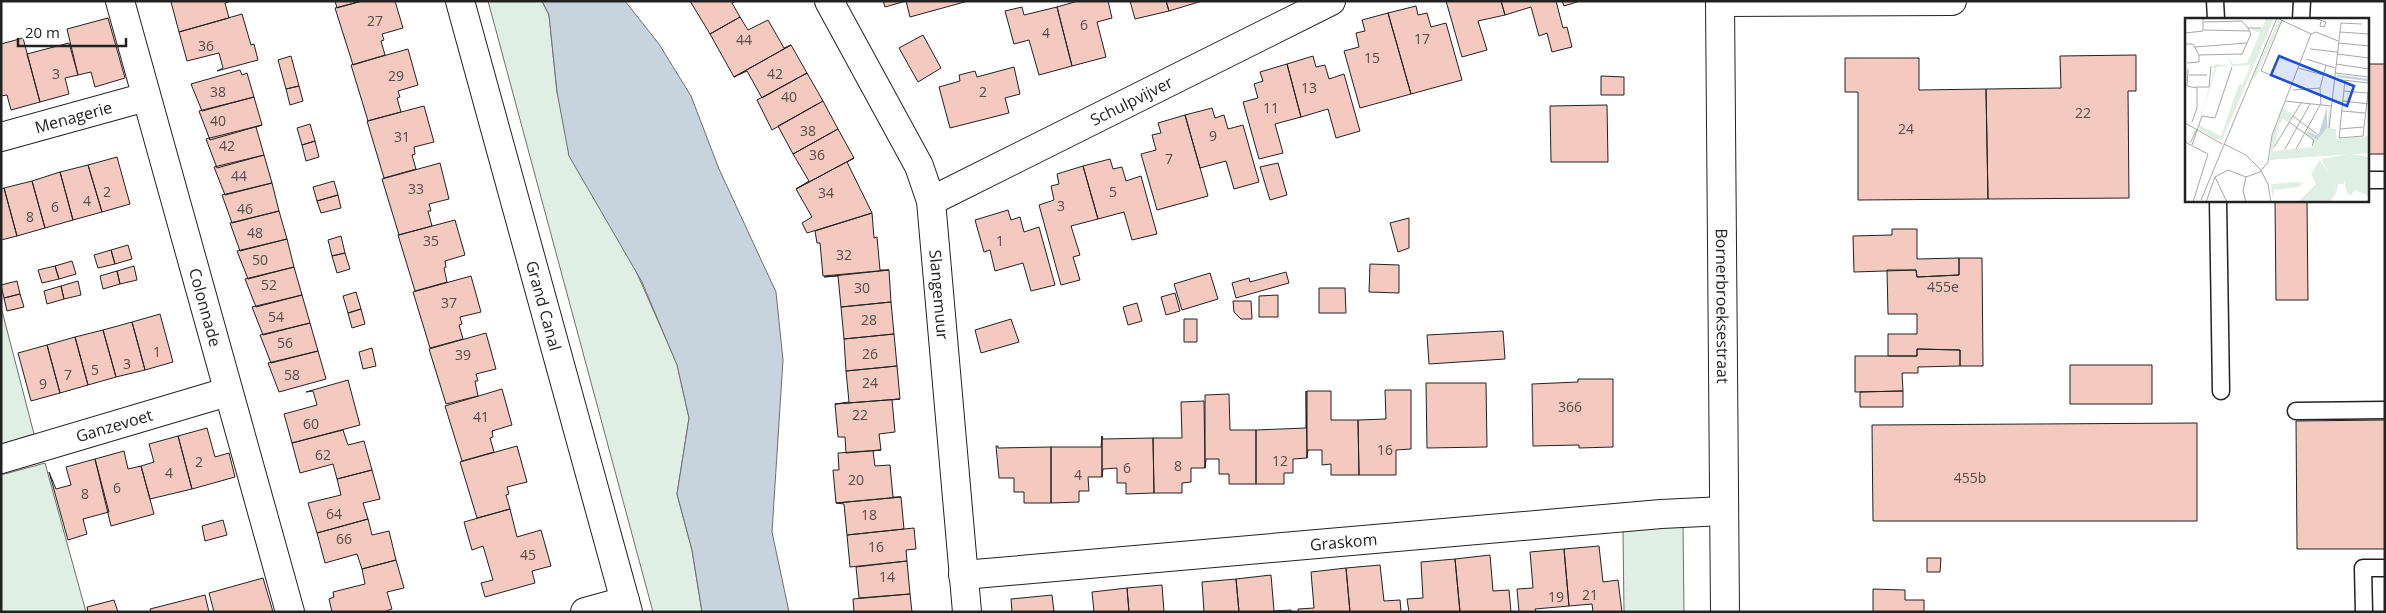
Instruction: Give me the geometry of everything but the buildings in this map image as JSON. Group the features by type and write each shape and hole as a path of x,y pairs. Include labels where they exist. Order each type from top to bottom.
{"street":[{"name":"Colonnade","path":"120,1 227,392 290,612"},
{"name":"Grand Canal","path":"460,1 626,606"},
{"name":"Slangemuur","path":"829,1 919,166 931,201 967,612"},
{"name":"Schulpvijver","path":"931,201 1331,1"},
{"path":"1720,2 1952,1"},
{"name":"Bornerbroeksestraat","path":"1720,2 1725,612"},
{"name":"Menagerie","path":"1,137 146,97"},
{"name":"Ganzevoet","path":"1,459 227,392"},
{"name":"Graskom","path":"964,575 1652,515 1724,511"},
{"path":"586,612 626,606"}],"lane":[{"path":"2215,1 2216,18"},
{"path":"2301,18 2302,1"},
{"path":"2368,180 2385,180"},
{"path":"2218,201 2221,391"},
{"path":"2296,411 2385,410"},
{"path":"2364,612 2364,568 2385,568"}],"green space":[{"path":"488,1 542,1 549,15 557,92 677,364 689,418 677,494 692,550 702,612 653,612"},
{"path":"1,307 34,434 1,444"},
{"path":"45,463 86,612 1,612 1,475"},
{"path":"1683,526 1684,612 1624,612 1623,531"}],"shaded area":[{"path":"542,1 625,1 659,44 691,96 719,169 776,292 783,360 772,532 789,612 702,612 692,550 677,494 689,418 677,365 642,282 569,156 557,92 549,15"}]}
